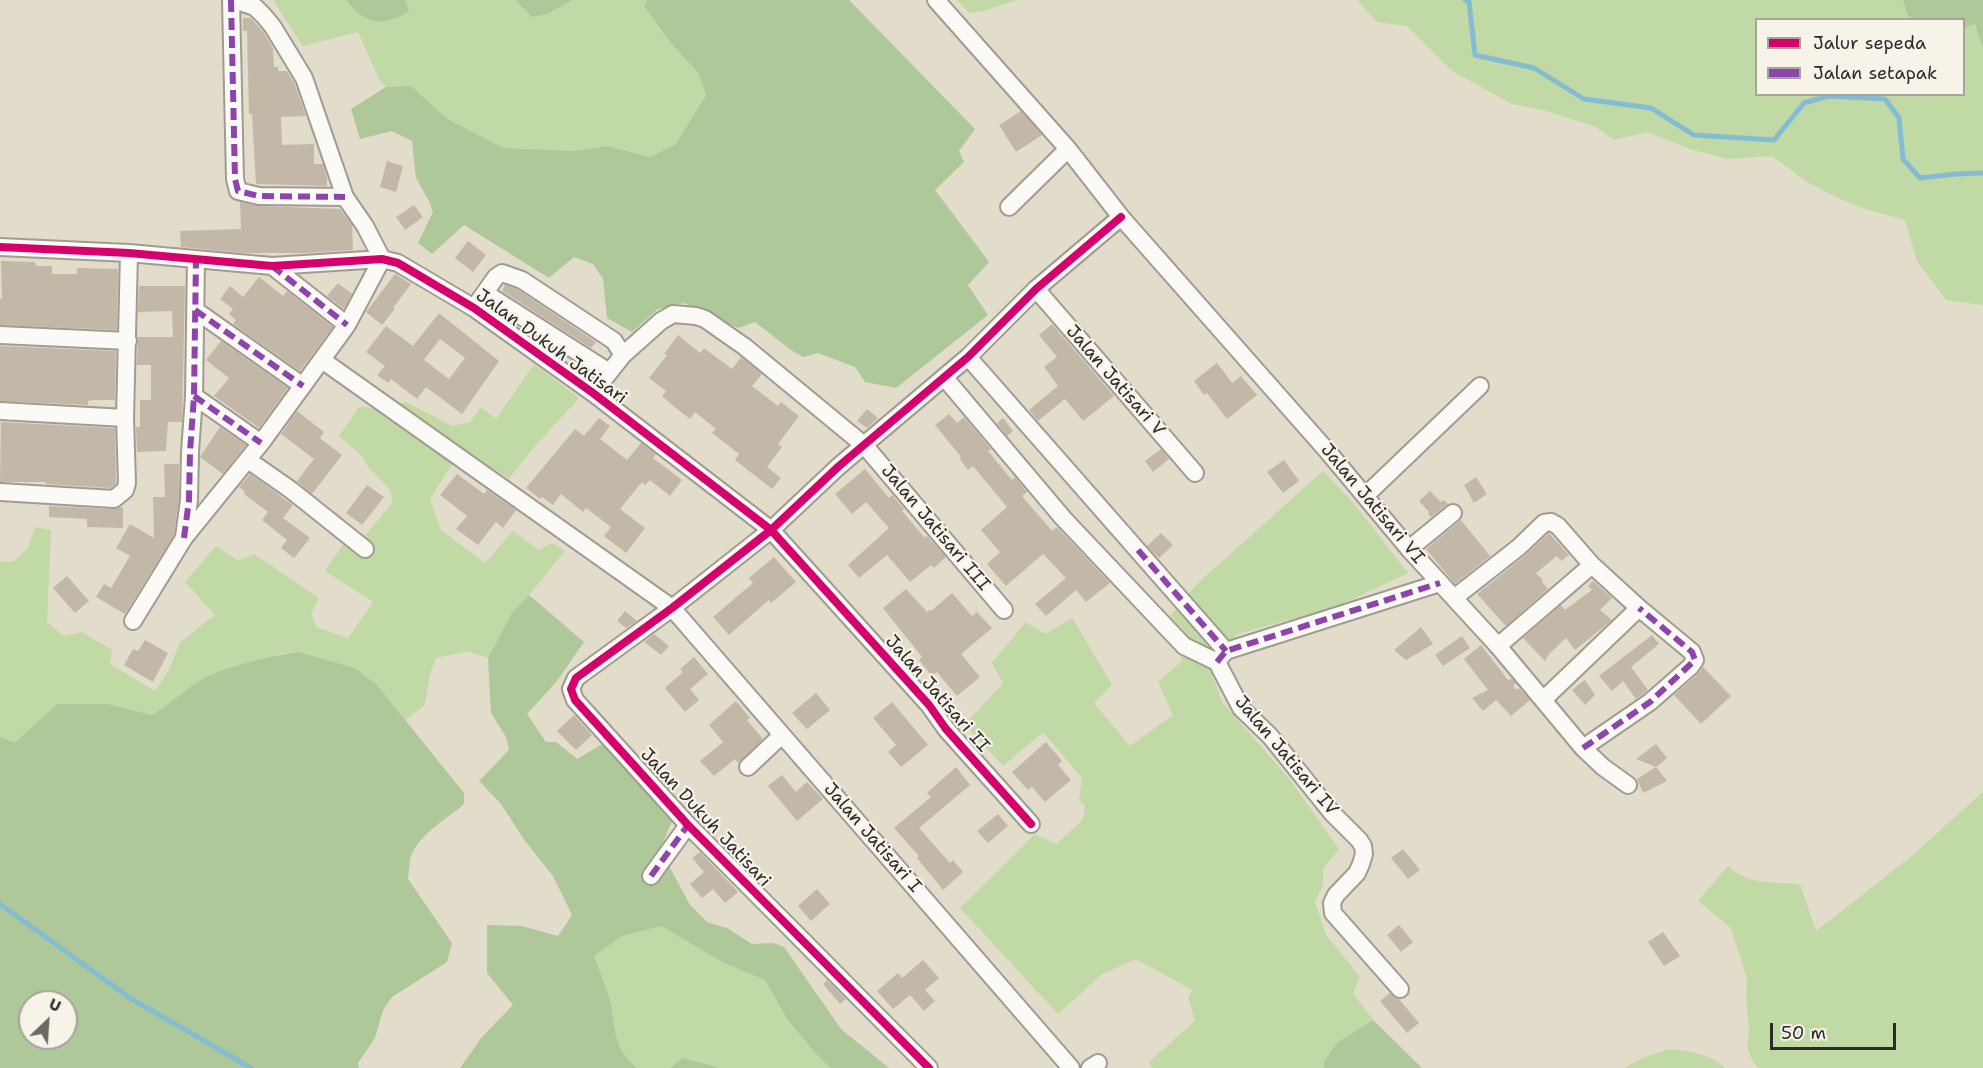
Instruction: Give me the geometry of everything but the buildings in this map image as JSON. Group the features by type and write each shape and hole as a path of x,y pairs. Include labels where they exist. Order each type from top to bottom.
{"street":[{"path":"133,621 184,538 261,443 347,324 382,259 365,226 345,197 304,78 264,16 255,7 232,0 235,179 238,191 259,196 345,197"},
{"path":"936,0 1068,149 1121,217"},
{"path":"1009,207 1068,149"},
{"name":"Jalan Dukuh Jatisari","path":"929,1068 688,825 575,700 571,689 576,678 672,608 771,530 840,466 968,357 1036,289 1121,217"},
{"name":"Jalan Jatisari VI","path":"1121,217 1409,549 1498,646 1583,748 1603,767 1628,785"},
{"name":"Jalan Dukuh Jatisari","path":"0,247 129,253 272,266 382,259 398,263 474,308 593,393 771,530"},
{"path":"0,492 114,499 125,490 127,483 125,418 129,253"},
{"path":"184,538 189,500 194,396 196,259"},
{"path":"272,266 347,324"},
{"path":"474,308 496,277 502,273 522,280 614,341 623,355"},
{"name":"Jalan Jatisari V","path":"1036,289 1195,473"},
{"path":"485,293 609,372"},
{"path":"195,310 303,386"},
{"name":"Jalan Dukuh Jatisari","path":"593,393 623,355 661,321 673,314 696,316 705,319 745,347 865,446"},
{"path":"0,335 128,340"},
{"path":"968,357 1221,656"},
{"path":"322,360 672,608"},
{"path":"944,377 1062,518 1184,646 1221,656 1440,583"},
{"path":"1365,496 1480,386"},
{"path":"194,396 261,443"},
{"path":"0,411 125,418"},
{"name":"Jalan Jatisari III","path":"865,446 1004,610"},
{"path":"248,460 291,490 366,549"},
{"path":"1409,549 1453,513"},
{"path":"1454,598 1548,522 1558,526 1592,565 1692,652 1695,660 1650,702 1583,748"},
{"name":"Jalan Jatisari II","path":"771,530 921,696 946,729 1031,824"},
{"path":"1498,646 1592,565"},
{"name":"Jalan Jatisari I","path":"672,608 1071,1068"},
{"path":"1544,699 1639,608"},
{"name":"Jalan Jatisari IV","path":"1221,656 1241,708 1270,736 1332,813 1363,846 1364,854 1361,864 1336,895 1332,903 1333,913 1400,990"},
{"path":"748,767 782,735"},
{"path":"651,876 688,825"}],"green space":[{"path":"273,0 346,0 352,8 409,11 405,0 515,0 532,17 547,14 573,0 648,0 644,6 670,42 699,74 706,95 676,144 650,157 608,146 573,151 504,148 449,120 411,86 386,87 379,79 358,32 303,46"},
{"path":"346,0 405,0 409,11 391,20 375,21 360,15"},
{"path":"515,0 573,0 547,14 532,17"},
{"path":"648,0 849,0 975,129 959,151 964,162 935,190 989,262 968,285 988,315 896,388 865,382 855,367 818,353 803,357 755,322 738,328 684,303 658,309 632,332 607,318 603,279 593,264 574,257 549,278 464,225 432,254 418,243 433,212 416,178 412,141 392,131 360,139 351,109 386,87 411,86 449,120 504,148 573,151 608,146 650,157 676,144 706,95 699,74 670,42 644,6"},
{"path":"957,0 1018,0 969,13"},
{"path":"1357,0 1903,0 1908,16 1913,18 1755,18 1755,96 1965,96 1965,29 1975,24 1983,49 1983,305 1946,300 1917,261 1905,220 1868,210 1838,198 1807,182 1772,156 1728,159 1690,149 1647,132 1614,140 1596,127 1543,110 1512,104 1452,71 1407,26 1377,22"},
{"path":"1903,0 1983,0 1983,49 1975,24 1965,29 1965,18 1913,18 1908,16"},
{"path":"534,364 579,398 509,478 464,452 452,464 430,499 441,530 485,563 513,531 539,550 551,543 565,551 513,611 488,658 468,651 436,658 430,674 425,705 405,720 377,685 355,668 299,652 283,653 232,667 203,679 152,715 108,704 27,733 15,743 0,737 0,562 13,562 28,548 35,527 51,530 47,622 63,636 82,632 112,650 110,664 155,691 169,670 180,642 215,615 185,582 216,546 238,561 254,554 319,598 311,614 316,627 348,638 373,602 325,571 346,540 364,537 392,503 391,491 369,468 362,456 339,436 359,407 377,408 406,402 452,426 470,422 481,407 496,419"},
{"path":"1323,471 1354,504 1408,573 1336,607 1237,634 1212,675 1222,702 1290,780 1339,849 1323,869 1323,885 1315,902 1326,935 1360,977 1353,993 1373,1020 1338,1042 1324,1061 1324,1068 1153,1068 1149,1062 1195,1021 1188,997 1192,990 1136,959 1102,974 1058,1014 960,908 1035,834 1056,844 1083,820 1085,806 1079,800 1082,778 1043,732 1003,766 965,724 1003,683 992,663 1026,622 1045,634 1072,618 1112,685 1094,703 1130,746 1173,715 1158,682 1181,662 1185,632 1170,616 1198,583"},
{"path":"529,595 584,642 557,681 527,714 546,742 556,742 577,759 604,743 673,819 660,849 690,905 707,922 727,928 752,944 773,943 784,947 841,1029 889,1068 831,1068 787,1019 765,980 724,963 661,926 622,936 594,956 610,1000 619,1045 637,1068 460,1068 482,1037 513,1005 487,973 487,925 522,926 558,936 572,915 553,876 525,841 501,804 479,781 509,750 506,737 491,713 488,658 513,611"},
{"path":"299,652 355,668 377,685 464,793 464,804 419,842 409,864 408,879 452,943 447,962 392,997 383,1010 375,1038 358,1063 359,1068 0,1068 0,737 15,743 57,704 108,704 152,715 210,675 263,659"},
{"path":"1983,792 1983,1068 1759,1068 1753,1062 1747,1047 1749,1032 1747,979 1731,928 1698,901 1728,866 1753,880 1800,884 1816,931 1908,859"},
{"path":"661,926 724,963 765,980 787,1019 831,1068 717,1068 682,1058 670,1068 637,1068 619,1045 610,1000 594,956 622,936"},
{"path":"1373,1020 1422,1068 1324,1068 1324,1061 1338,1042"},
{"path":"1668,1049 1705,1056 1725,1068 1624,1068"},
{"path":"682,1058 717,1067 717,1068 670,1068"}],"waterway":[{"path":"1465,0 1469,2 1475,55 1534,68 1584,99 1651,108 1694,135 1774,140 1804,103 1828,96 1885,99 1899,118 1903,159 1920,178 1983,173"},
{"path":"0,904 130,998 251,1068"}],"marked path":[{"path":"231,0 235,179 238,191 259,196 345,197"},
{"path":"184,538 189,500 194,396 196,259 202,260"},
{"path":"272,266 347,325"},
{"path":"195,310 303,386"},
{"path":"194,396 261,443"},
{"path":"1138,550 1226,651"},
{"path":"1217,662 1226,651 1440,583"},
{"path":"1583,748 1650,702 1695,660 1692,652 1639,608"},
{"path":"651,876 688,825"}],"cycle path":[{"path":"929,1068 688,825 575,700 571,689 576,678 672,608 771,530 839,466 968,357 1036,289 1121,217"},
{"path":"0,247 129,253 272,266 382,259 398,263 474,308 593,393 771,530 929,705 946,729 1031,824"}]}
